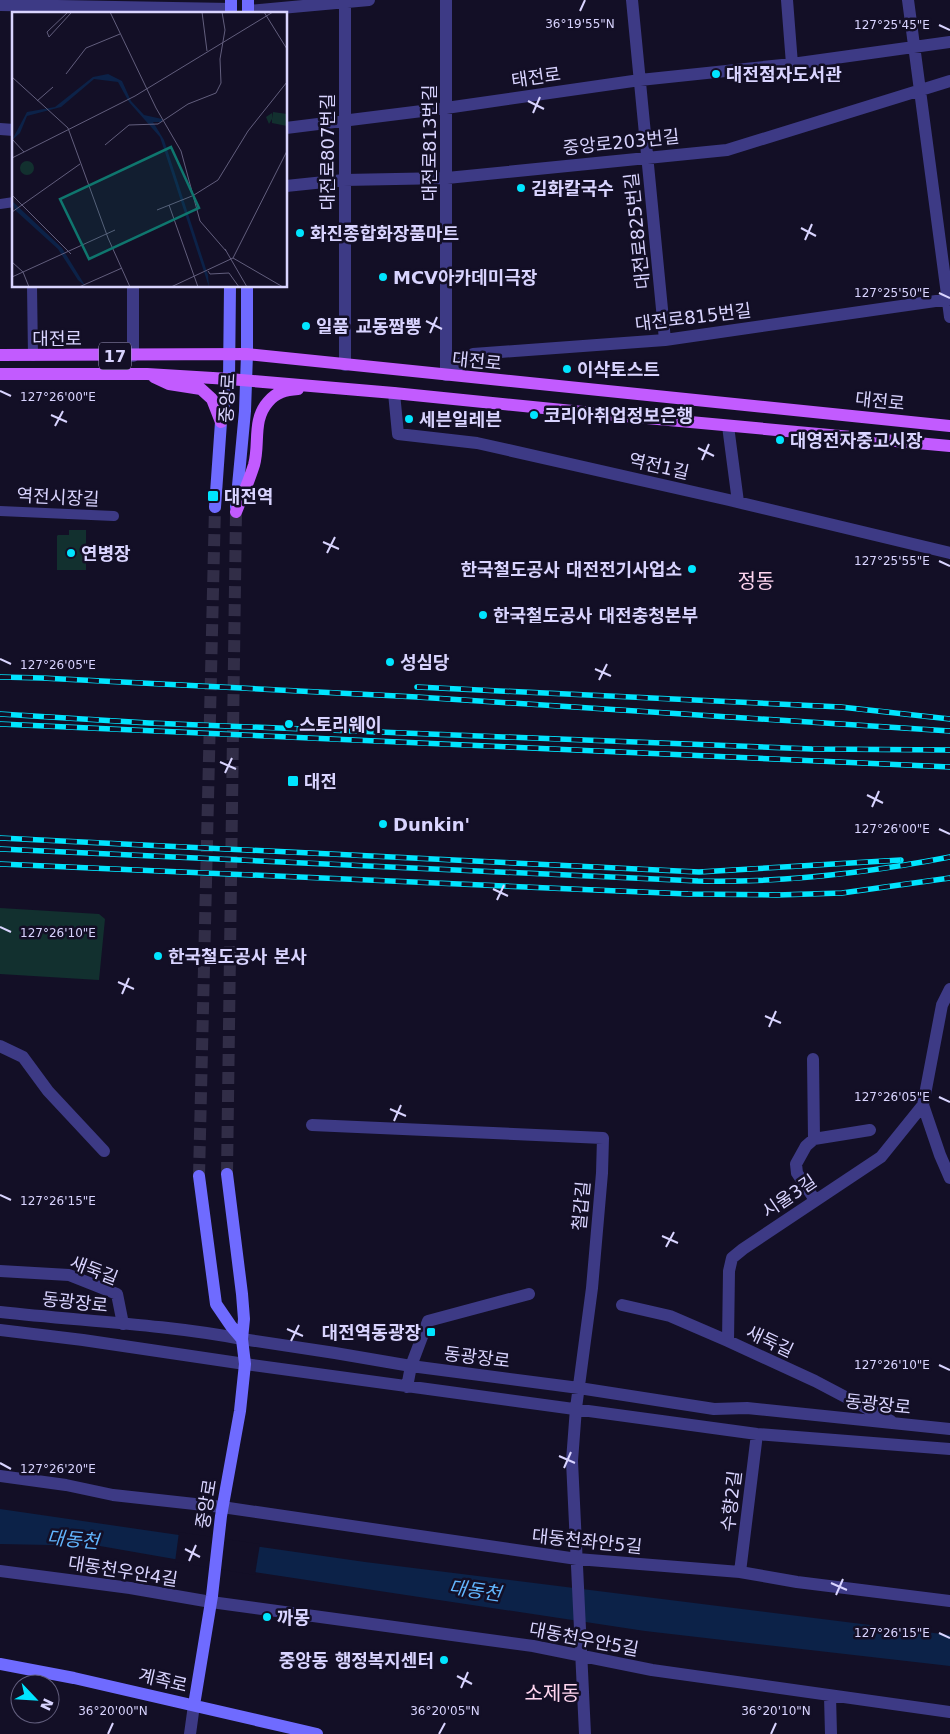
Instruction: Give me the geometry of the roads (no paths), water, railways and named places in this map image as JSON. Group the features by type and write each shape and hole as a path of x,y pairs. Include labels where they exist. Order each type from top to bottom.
{"main road":[{"name":"중앙로","path":"214,507 221,422 229,379 230,288"},
{"name":"중앙로","path":"247,288 247,354 236,512 254,464 257,428 261,410 273,396 286,390 341,388"},
{"name":"대전로","path":"0,356 247,354 950,426"},
{"name":"대전로","path":"0,374 147,374 245,380 950,446"},
{"path":"147,374 169,384 201,389 212,399 221,422"},
{"name":"중앙로","path":"194,1704 211,1599 221,1511 240,1411 245,1364 242,1339 244,1318 242,1294 227,1174"},
{"path":"199,1176 216,1304 242,1339"},
{"name":"계족로","path":"0,1664 194,1704 317,1734"}],"street":[{"path":"248,8 369,0"},
{"name":"대전로813번길","path":"446,0 446,375"},
{"name":"대전로825번길","path":"632,0 665,340"},
{"path":"787,0 792,64"},
{"path":"908,0 950,317"},
{"name":"대전로807번길","path":"345,1 345,365"},
{"path":"0,5 231,8"},
{"name":"태전로","path":"288,128 446,108 640,80 792,64 950,42"},
{"name":"중앙로203번길","path":"288,186 344,180 447,178 727,150 950,81"},
{"path":"32,288 33,356"},
{"path":"133,288 133,356"},
{"name":"대전로815번길","path":"446,375 473,354 665,340 949,299"},
{"name":"역전1길","path":"394,393 398,434 476,443 738,502 950,553"},
{"path":"728,426 738,502"},
{"name":"역전시장길","path":"0,511 114,516"},
{"path":"950,989 942,1005 923,1105 950,1178"},
{"path":"0,1046 23,1057 48,1091 104,1150"},
{"path":"813,1059 814,1139"},
{"name":"시울3길","path":"728,1341 728,1271 732,1258 881,1157 923,1105"},
{"name":"철갑길","path":"312,1125 603,1138 602,1173 592,1288 576,1408 572,1461 581,1652"},
{"path":"815,1200 797,1173 796,1164 806,1146 814,1139 870,1130"},
{"name":"새둑길","path":"0,1271 69,1275 117,1294 122,1324"},
{"path":"407,1387 411,1366 428,1320 529,1294"},
{"name":"새둑길","path":"622,1305 670,1316 728,1341 815,1381 898,1424"},
{"name":"동광장로","path":"0,1312 200,1331 411,1366 579,1388 714,1409 747,1408 950,1429"},
{"name":"동광장로","path":"0,1330 757,1434 950,1449"},
{"name":"수향2길","path":"740,1572 757,1434"},
{"name":"대동천좌안5길","path":"0,1476 66,1485 113,1495 577,1563 740,1572 797,1582 950,1600"},
{"name":"대동천우안4길","path":"0,1571 211,1599"},
{"name":"대동천우안5길","path":"211,1599 581,1652 652,1670 950,1712"},
{"path":"581,1652 585,1734"},
{"path":"830,1696 831,1734"},
{"path":"190,1734 194,1704"}],"water":[{"name":"대동천","path":"0,1509 365,1562 950,1635 950,1666 645,1631 220,1567 100,1546 0,1544"}],"tunnel":[{"path":"199,1176 215,507"},
{"path":"227,1174 236,512"}],"railway":[{"path":"0,677 417,697 950,731"},
{"path":"417,687 841,707 950,719"},
{"path":"0,714 149,723 812,749 950,750"},
{"path":"0,724 950,767"},
{"path":"0,838 699,872 901,860"},
{"path":"0,849 698,881 793,879 825,876 888,868 950,857"},
{"path":"0,864 688,894 777,895 842,893 950,878"}],"place":[{"name":"대전점자도서관","path":"716,74"},
{"name":"김화칼국수","path":"521,188"},
{"name":"화진종합화장품마트","path":"300,233"},
{"name":"MCV아카데미극장","path":"383,277"},
{"name":"일품 교동짬뽕","path":"306,326"},
{"name":"이삭토스트","path":"567,369"},
{"name":"코리아취업정보은행","path":"534,415"},
{"name":"세븐일레븐","path":"409,419"},
{"name":"대영전자중고시장","path":"780,440"},
{"name":"대전역","path":"213,496"},
{"name":"연병장","path":"71,553"},
{"name":"한국철도공사 대전전기사업소","path":"692,569"},
{"name":"한국철도공사 대전충청본부","path":"483,615"},
{"name":"성심당","path":"390,662"},
{"name":"스토리웨이","path":"289,724"},
{"name":"대전","path":"293,781"},
{"name":"Dunkin'","path":"383,824"},
{"name":"한국철도공사 본사","path":"158,956"},
{"name":"대전역동광장","path":"431,1332"},
{"name":"까몽","path":"267,1617"},
{"name":"중앙동 행정복지센터","path":"444,1660"}],"district":[{"name":"정동","path":"756,581"},
{"name":"소제동","path":"552,1693"}]}
